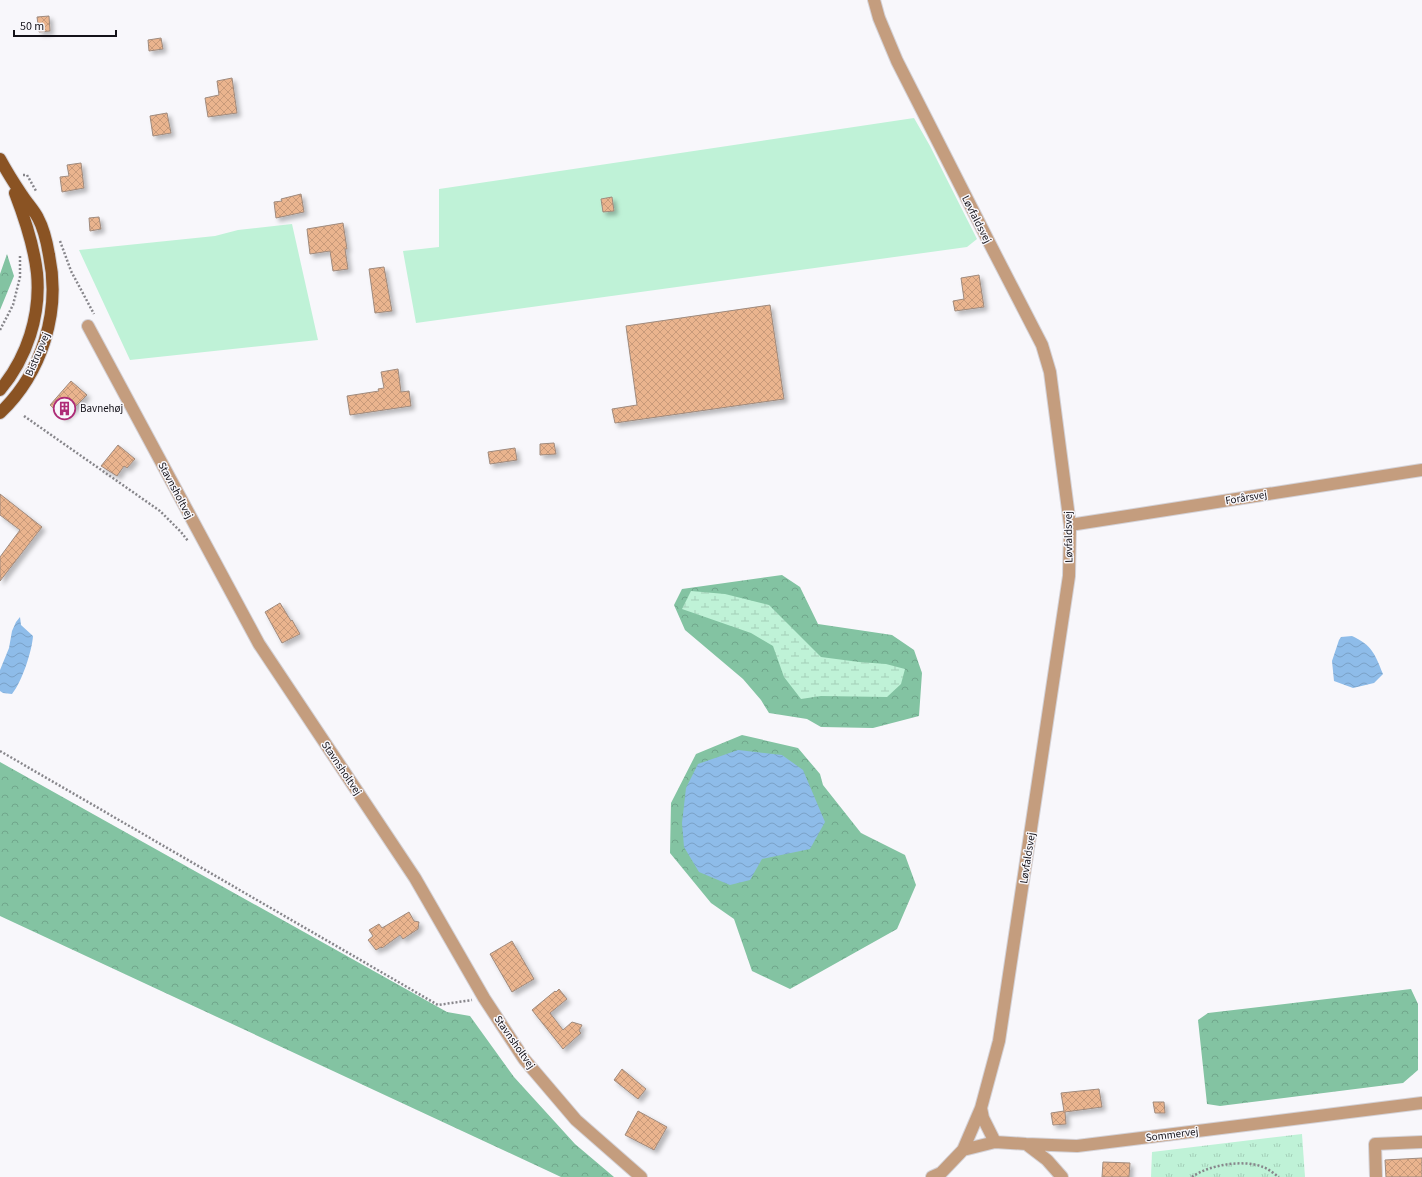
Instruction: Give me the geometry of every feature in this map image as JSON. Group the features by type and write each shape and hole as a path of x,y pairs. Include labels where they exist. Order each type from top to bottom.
{"main road":[{"name":"Bistrupvej","path":"0,159 10,177 38,218 47,242 52,267 53,293 51,318 46,337 34,367 21,389 0,413"},
{"name":"Bistrupvej","path":"0,390 9,380 29,340 35,318 37,296 37,273 33,251 24,217 10,177"}],"street":[{"name":"Løvfaldsvej","path":"874,0 879,18 897,62 1042,344 1050,372 1070,525 1069,576 999,1041 981,1108 963,1150"},
{"name":"Stavnsholtvej","path":"92,322 259,644 415,878 484,998 524,1059 576,1120 642,1177"},
{"name":"Forårsvej","path":"1070,525 1422,470"},
{"name":"Sommervej","path":"963,1150 994,1142 1076,1146 1422,1103"},
{"path":"981,1108 987,1128 994,1142"},
{"path":"1376,1177 1374,1144 1422,1142"},
{"path":"1026,1144 1047,1160 1062,1177"},
{"path":"932,1177 941,1173 963,1150"}],"path":[{"path":"10,177 27,175 39,196"},
{"path":"59,236 71,271 92,322"},
{"path":"0,330 13,305 20,277 21,250"},
{"path":"24,416 160,511 190,543"},
{"path":"0,751 438,1005 484,998"},
{"path":"1192,1177 1216,1166 1242,1163 1263,1167 1279,1177"}],"green space":[{"path":"914,118 930,146 977,239 967,247 416,323 403,251 439,247 439,189"},
{"path":"292,224 318,340 130,360 79,250 215,236 238,230"},
{"path":"7,254 14,276 0,310 0,274"},
{"path":"782,575 800,587 818,624 892,635 914,650 922,673 919,716 873,728 821,727 807,719 769,713 761,700 743,679 685,630 674,605 682,589"},
{"path":"691,591 725,594 769,605 821,657 886,664 905,669 901,684 887,697 821,696 801,699 784,677 773,646 751,633 682,609"},
{"path":"742,735 798,748 820,774 823,785 861,833 905,855 916,885 897,929 790,989 752,971 734,919 711,903 670,853 671,803 696,754"},
{"path":"0,762 447,1012 470,1016 514,1077 575,1144 614,1177 561,1177 0,916"},
{"path":"1411,989 1418,1004 1418,1070 1403,1083 1220,1106 1207,1104 1198,1020 1208,1013"},
{"path":"1302,1134 1305,1177 1151,1177 1152,1152"}],"water":[{"path":"20,617 21,625 33,636 31,650 16,689 12,694 3,693 0,691 0,670 9,648 12,631"},
{"path":"1352,636 1359,639 1372,651 1383,674 1374,683 1353,688 1334,681 1332,661 1341,637"},
{"path":"738,750 782,755 803,770 825,822 810,849 762,859 750,880 730,885 699,872 684,847 682,823 686,788 698,764"}],"building":[{"path":"49,16 50,31 39,32 37,17"},
{"path":"161,38 163,49 149,51 148,40"},
{"path":"232,78 237,113 208,117 205,98 219,95 217,81"},
{"path":"167,113 171,133 153,136 150,116"},
{"path":"81,163 84,188 62,192 60,177 69,176 67,165"},
{"path":"301,194 304,212 276,218 274,202 282,201 281,199"},
{"path":"612,197 614,211 603,212 601,199"},
{"path":"99,217 101,229 90,231 89,218"},
{"path":"343,223 348,269 333,271 330,251 310,254 307,229"},
{"path":"384,267 392,311 375,313 369,269"},
{"path":"979,275 984,307 955,311 953,301 964,299 961,278"},
{"path":"770,305 784,399 615,423 612,409 637,405 626,326"},
{"path":"398,369 401,392 409,391 411,406 350,415 347,396 379,391 378,389 384,388 381,372"},
{"name":"Bavnehøj","path":"71,381 87,395 64,418 50,405"},
{"path":"554,443 556,454 540,455 540,444"},
{"path":"118,445 135,459 127,468 124,466 117,476 101,466"},
{"path":"515,448 517,460 490,464 488,452"},
{"path":"0,494 42,527 0,581 0,557 20,530 0,515"},
{"path":"280,603 300,634 282,643 265,612"},
{"path":"409,912 414,921 419,922 418,929 403,939 400,935 382,948 381,947 376,950 368,940 373,936 369,930 379,924 382,928"},
{"path":"512,941 534,979 512,992 490,954"},
{"path":"559,989 567,999 550,1013 563,1030 572,1022 582,1025 579,1031 581,1033 563,1049 532,1010"},
{"path":"622,1069 646,1089 638,1099 614,1080"},
{"path":"1099,1089 1102,1107 1065,1112 1066,1124 1053,1125 1051,1113 1064,1111 1061,1093"},
{"path":"1153,1102 1164,1102 1165,1113 1155,1113"},
{"path":"638,1111 667,1127 654,1150 625,1135"},
{"path":"1422,1158 1422,1177 1386,1177 1385,1160"},
{"path":"1103,1162 1130,1163 1129,1177 1102,1177"}],"place":[{"name":"Bavnehøj","path":"64,408"}]}
